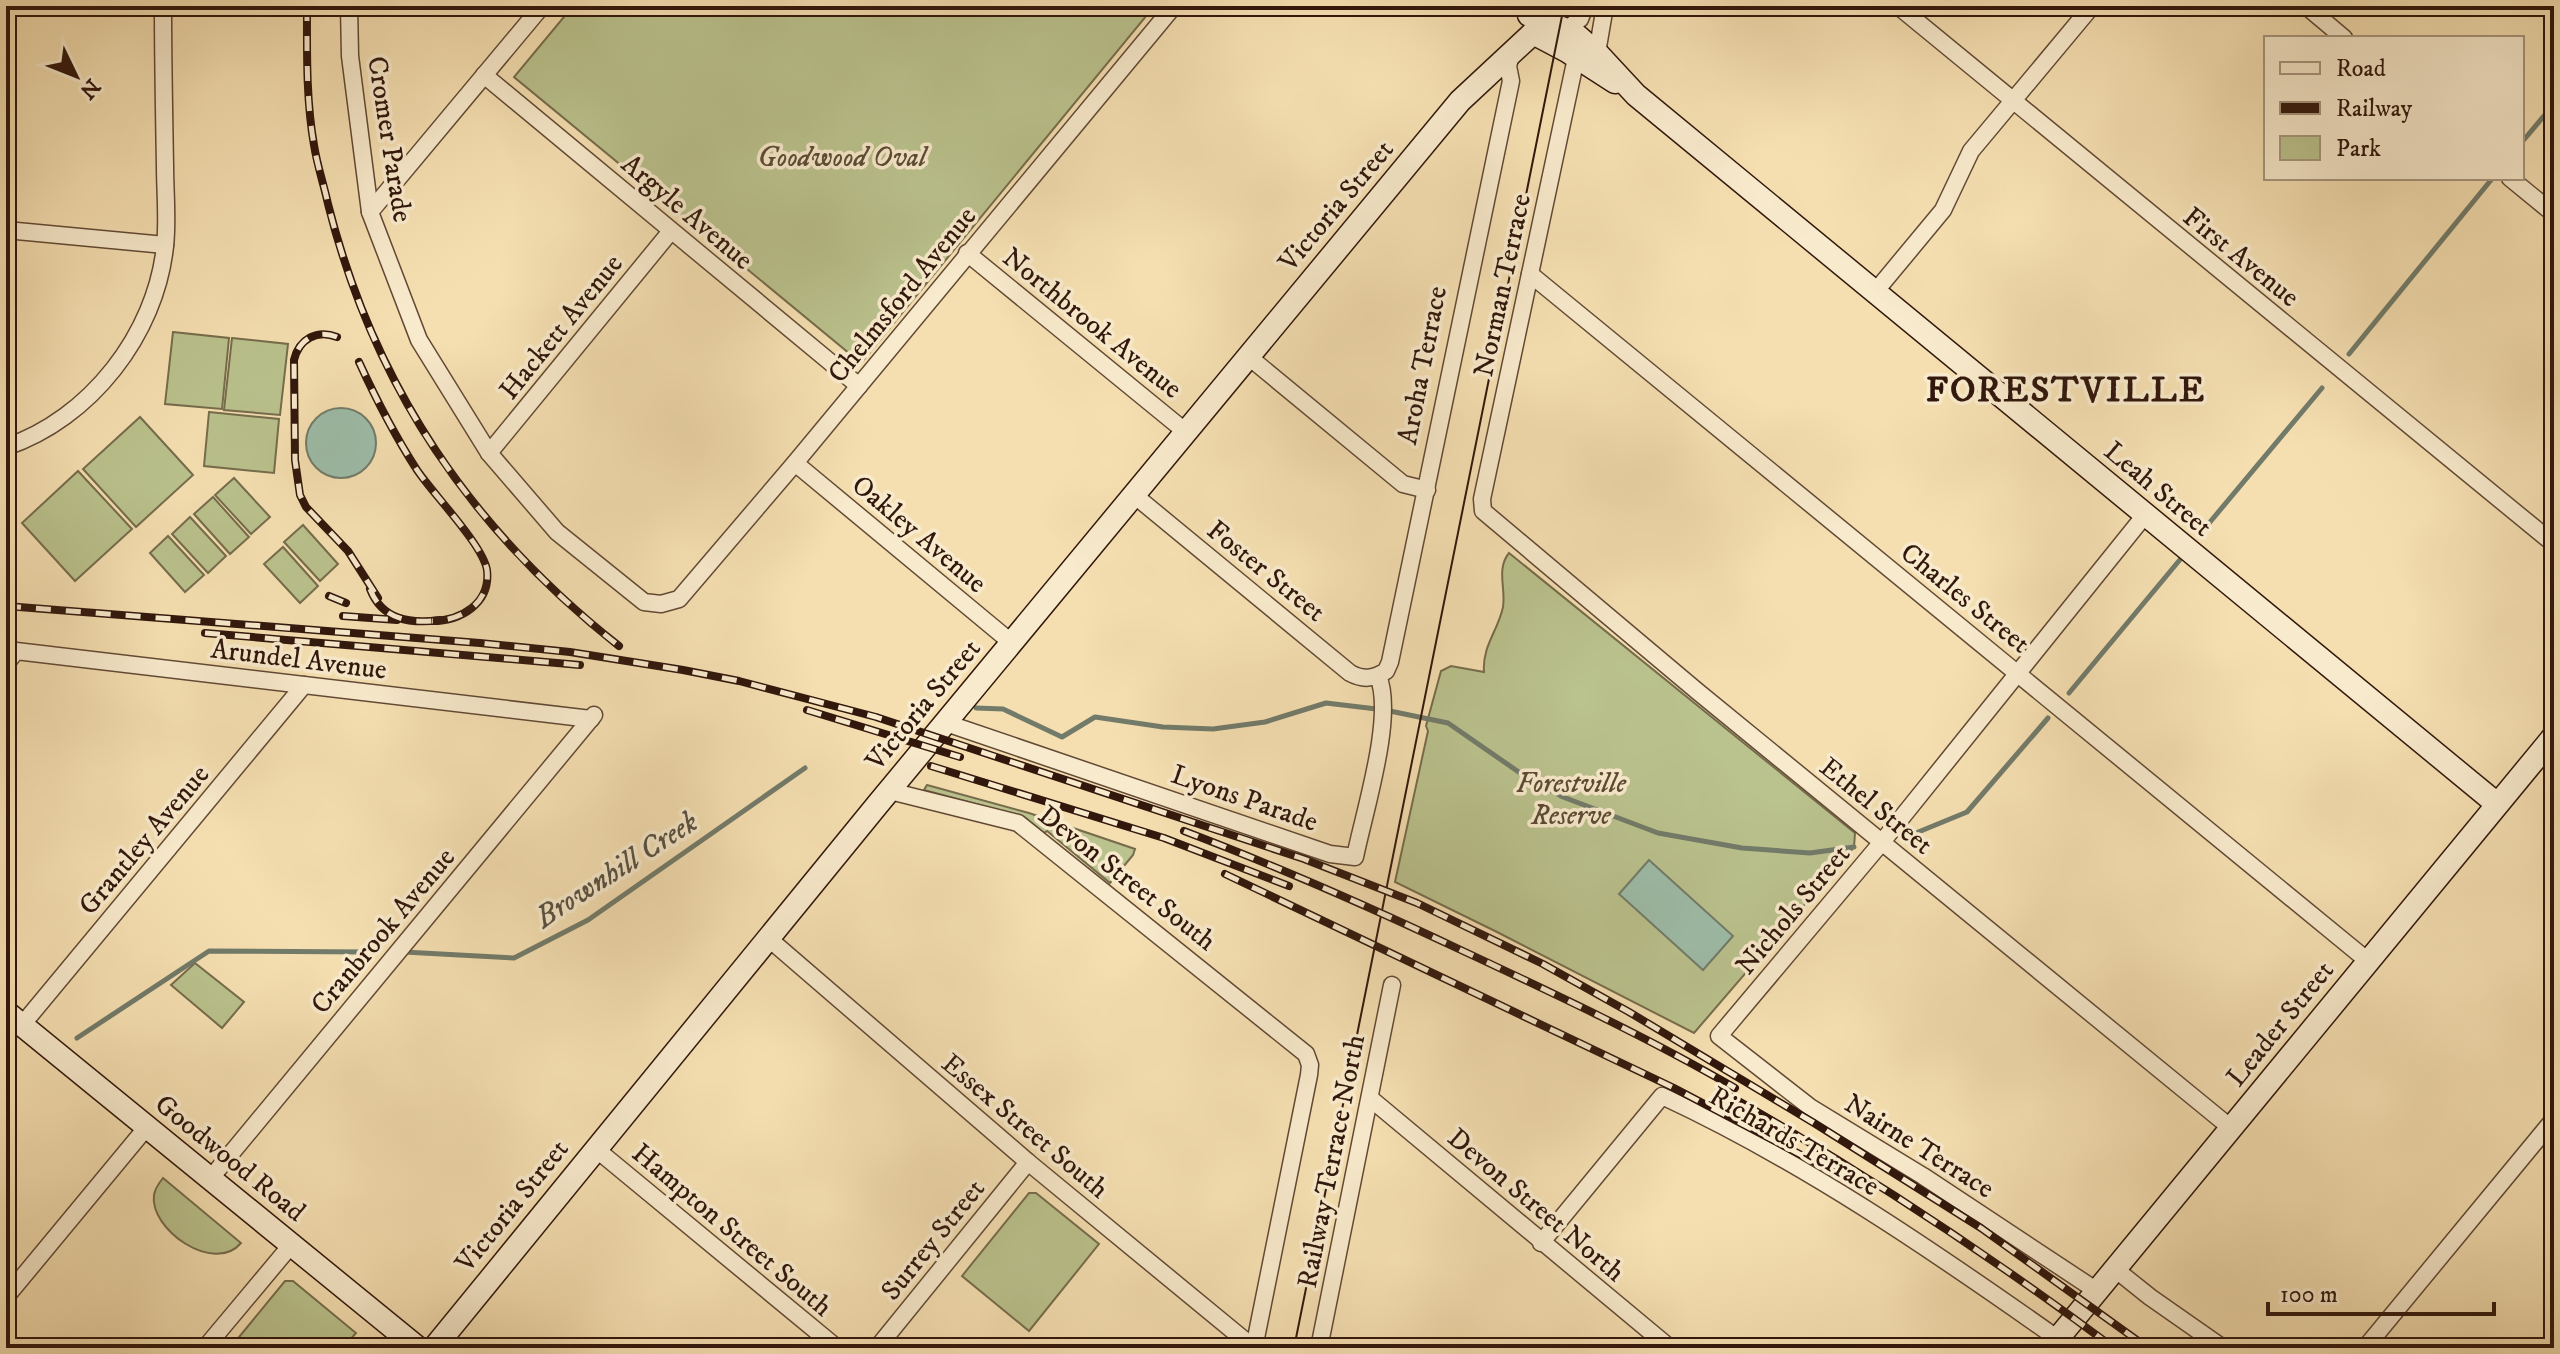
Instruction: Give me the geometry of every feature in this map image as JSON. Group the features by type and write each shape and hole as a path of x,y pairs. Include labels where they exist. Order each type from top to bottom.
{"street":[{"path":"6,447 50,426 110,375 127,351 154,293 165,245 163,6"},
{"name":"Cromer Parade","path":"349,6 350,56 370,212 419,340 489,453 557,532 644,602 661,604"},
{"path":"370,212 542,6"},
{"name":"Chelmsford Avenue","path":"661,604 679,599 1174,6"},
{"path":"1567,29 1580,19 1585,6"},
{"name":"Norman Terrace","path":"1491,521 1483,511 1482,499 1530,274 1586,55 1605,6"},
{"name":"First Avenue","path":"1898,6 2554,544"},
{"path":"1875,292 1943,210 1971,151 2092,6"},
{"path":"2306,6 2342,36"},
{"name":"Leah Street","path":"1531,18 1567,29 1586,55"},
{"name":"Leah Street","path":"1531,18 1586,55 1636,95 2497,804"},
{"name":"Victoria Street","path":"1460,101 1512,52 1531,18"},
{"name":"Victoria Street","path":"434,1348 768,938 1460,101 1497,47 1531,18"},
{"name":"Aroha Terrace","path":"1377,682 1390,662 1427,490 1511,81 1508,66 1512,52"},
{"name":"Argyle Avenue","path":"484,75 859,386"},
{"path":"2512,180 2554,214"},
{"path":"6,230 165,245"},
{"name":"Hackett Avenue","path":"489,453 671,231"},
{"name":"Northbrook Avenue","path":"967,253 1186,432"},
{"name":"Charles Street","path":"1530,274 2368,961"},
{"path":"1249,357 1403,484 1427,490"},
{"name":"Oakley Avenue","path":"795,463 1012,643"},
{"name":"Foster Street","path":"1134,495 1350,673 1377,682"},
{"name":"Nichols Street","path":"1719,1036 1882,842 2145,515"},
{"name":"Ethel Street","path":"1491,521 2231,1128"},
{"name":"Arundel Avenue","path":"6,664 16,651 593,717"},
{"name":"Lyons Parade","path":"946,723 1330,854 1355,857 1383,724 1377,682"},
{"name":"Grantley Avenue","path":"14,1019 304,685"},
{"name":"Cranbrook Avenue","path":"210,1179 593,717"},
{"name":"Leader Street","path":"2054,1344 2554,736"},
{"name":"Devon Street South","path":"890,791 1018,823 1308,1056 1309,1075 1254,1348"},
{"name":"Essex Street South","path":"768,938 1028,1162 1254,1348"},
{"name":"Railway Terrace North","path":"1319,1348 1392,985"},
{"name":"Goodwood Road","path":"14,1019 418,1348"},
{"name":"Nairne Terrace","path":"1719,1036 1810,1107 1936,1184 2097,1291"},
{"name":"Richards Terrace","path":"1541,1243 1662,1096 1726,1126 1821,1181 2054,1344"},
{"name":"Devon Street North","path":"1371,1099 1670,1348"},
{"path":"2365,1348 2554,1119"},
{"path":"6,1297 146,1128"},
{"name":"Hampton Street South","path":"596,1149 837,1348"},
{"name":"Surrey Street","path":"877,1348 1028,1162"},
{"path":"205,1348 292,1244"},
{"path":"2115,1269 2223,1348"}],"green space":[{"name":"Goodwood Oval","path":"573,6 1152,6 1152,9 861,363 514,77"},
{"path":"173,332 229,338 222,409 165,404"},
{"path":"232,338 288,344 280,415 224,410"},
{"path":"209,412 279,419 274,473 204,466"},
{"path":"140,417 193,475 136,527 83,469"},
{"path":"78,471 132,529 75,581 22,523"},
{"path":"234,478 270,517 251,534 215,495"},
{"path":"213,497 249,537 230,554 194,514"},
{"path":"190,517 226,556 208,573 172,534"},
{"path":"303,525 338,564 320,581 284,542"},
{"path":"168,536 204,575 185,592 150,553"},
{"path":"283,547 318,586 300,603 264,564"},
{"name":"Forestville Reserve","path":"1509,553 1855,833 1854,847 1694,1033 1395,882 1428,731 1426,726 1441,671 1451,666 1484,672 1485,654 1503,607 1502,572"},
{"path":"927,785 1029,813 1135,849 1110,883 1047,831 1044,833 1024,817 924,790"},
{"path":"195,963 244,1002 222,1028 171,985"},
{"path":"163,1178 241,1243 229,1252 215,1254 200,1251 172,1234 155,1208 154,1195"},
{"path":"1029,1193 1036,1193 1099,1244 1029,1331 962,1276"},
{"path":"285,1281 293,1281 356,1333 343,1348 230,1348"}],"shaded area":[{"path":"341,408 360,414 370,424 376,443 370,462 360,472 341,478 322,472 312,462 306,443 312,424 322,414"},
{"path":"1649,860 1733,936 1703,970 1619,894"}],"waterway":[{"name":"Brownhill Creek","path":"2524,140 2554,104"},
{"name":"Brownhill Creek","path":"2349,354 2491,180"},
{"name":"Brownhill Creek","path":"2200,534 2322,388"},
{"name":"Brownhill Creek","path":"2069,693 2183,556"},
{"name":"Brownhill Creek","path":"976,708 1003,709 1062,737 1095,717 1163,727 1213,729 1265,722 1326,703 1385,710 1448,723 1523,775 1563,797 1658,833 1742,848 1810,853 1854,847"},
{"name":"Brownhill Creek","path":"1911,835 1967,812 2048,718"},
{"name":"Brownhill Creek","path":"404,952 514,958 588,920 805,768"},
{"name":"Brownhill Creek","path":"77,1038 209,951 370,952"}],"tram line":[{"path":"1294,1348 1564,6"}],"railway":[{"path":"307,6 308,93 315,152 348,271 372,334 402,394 436,450 474,503 518,554 566,601 619,646"},
{"path":"337,337 323,334 310,338 300,346 294,360 295,460 300,495 306,507 348,551 378,598"},
{"path":"359,362 409,457 477,547 487,570 484,592 472,608 453,618 432,621"},
{"path":"370,589 382,607 398,618 440,620"},
{"path":"329,596 346,603"},
{"path":"6,606 480,643 570,652 683,670 739,681 876,717 1304,859 1417,903 1543,964 1629,1012 1981,1228 2148,1348"},
{"path":"343,616 397,620"},
{"path":"205,633 580,665"},
{"path":"807,710 960,757"},
{"path":"931,766 1164,838 1289,886"},
{"path":"1184,831 1290,873 1429,935 1600,1016 1735,1088"},
{"path":"1225,874 1674,1088 1843,1177"},
{"path":"1719,1090 1921,1213 2114,1348"}],"district":[{"name":"FORESTVILLE","path":"2066,388"}]}
